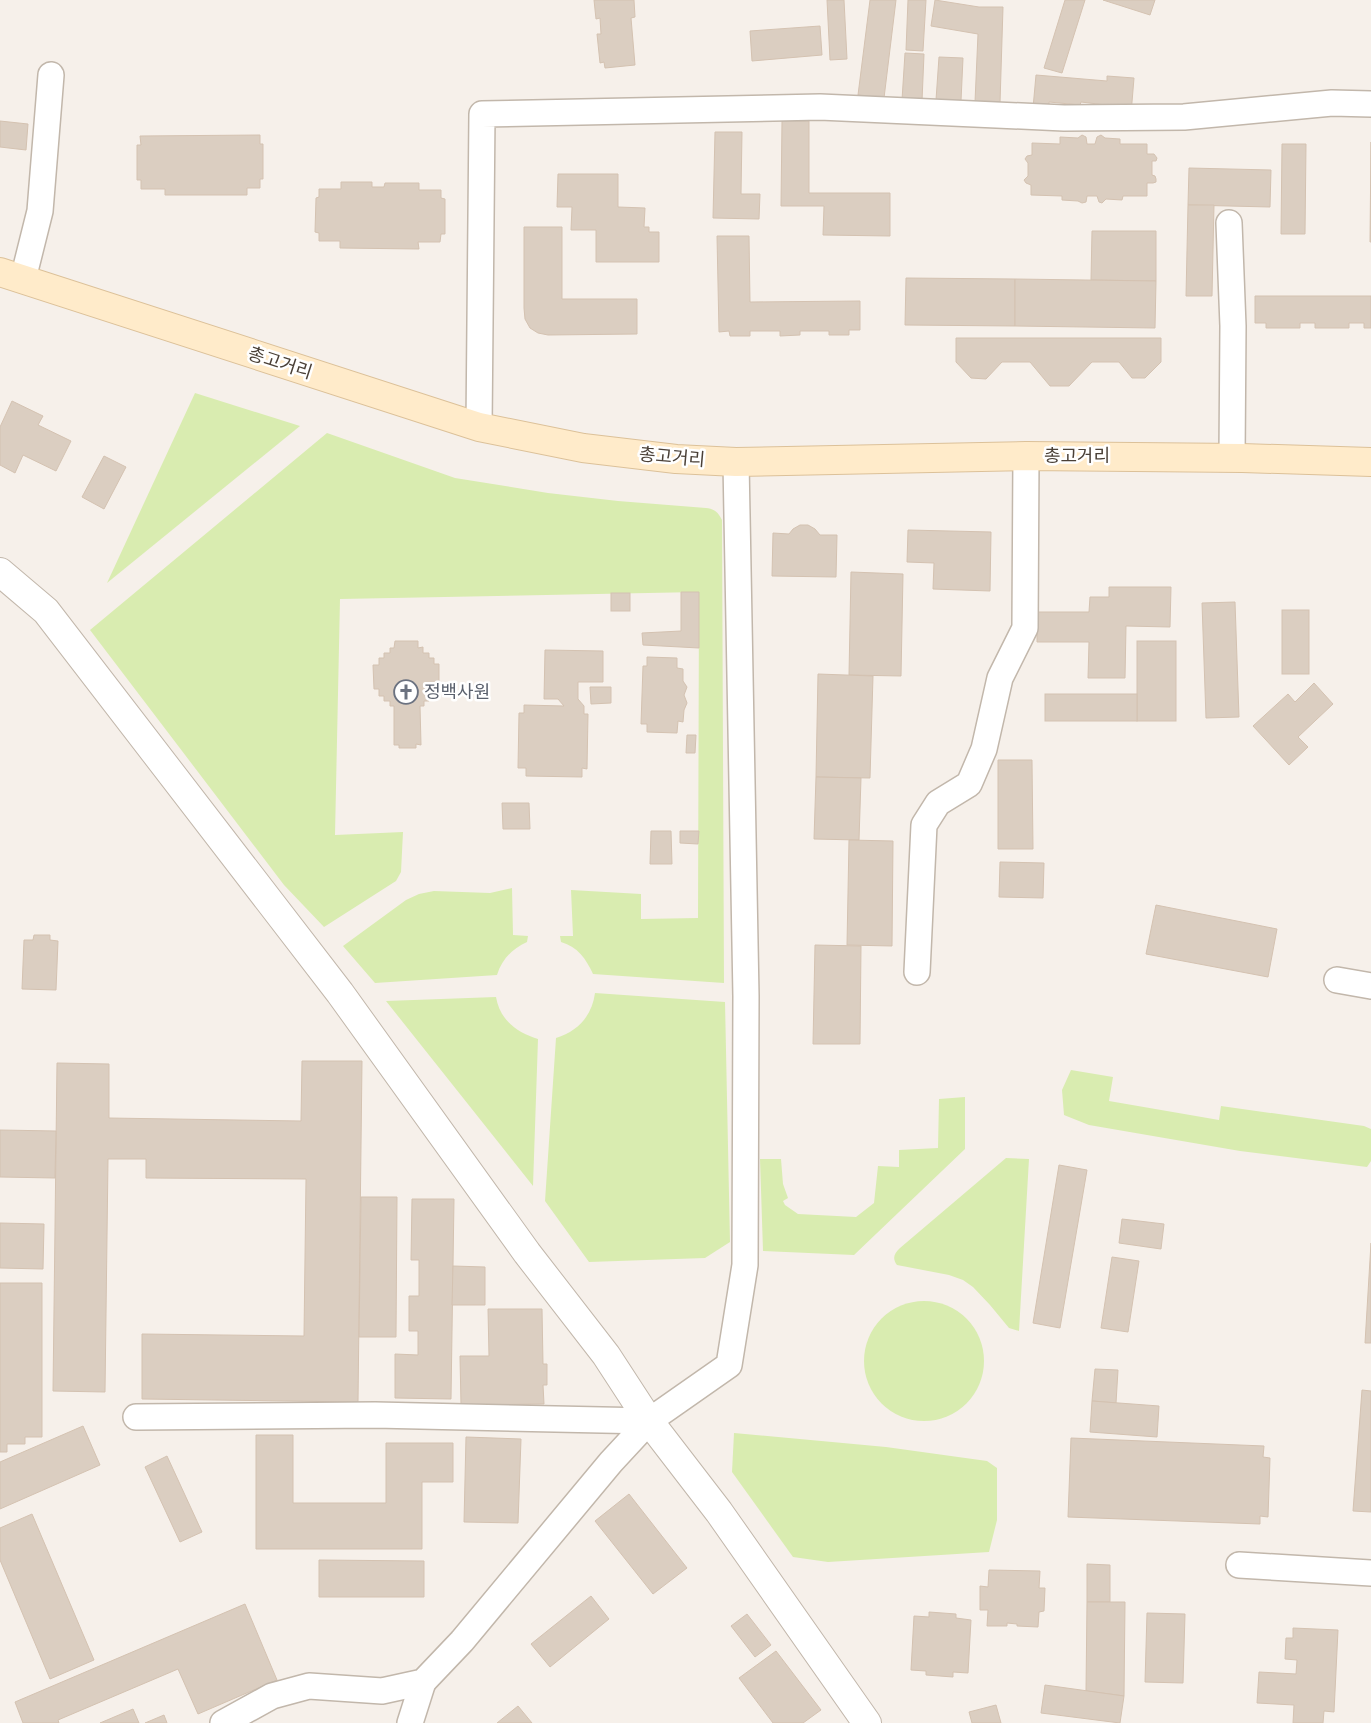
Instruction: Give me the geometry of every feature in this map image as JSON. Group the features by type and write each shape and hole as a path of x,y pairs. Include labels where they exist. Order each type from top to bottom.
{"main road":[{"name":"총고거리","path":"12,276 479,427 583,448 676,459 736,462 1026,456 1232,458 1371,462"}],"street":[{"path":"12,276 40,211 51,75"},
{"path":"479,427 482,114 820,107 1064,118 1154,118 1184,117 1332,103 1371,104"},
{"path":"1229,223 1233,326 1232,458"},
{"path":"917,972 924,825 938,803 968,784 984,749 1000,678 1025,628 1026,456"},
{"path":"410,1723 423,1682 462,1640 610,1462 649,1421 729,1365 745,1265 746,996 736,462"},
{"path":"0,572 46,611 340,993 527,1253 606,1355 649,1421 719,1512 867,1723"},
{"path":"1337,980 1371,986"},
{"path":"136,1417 375,1415 649,1421"},
{"path":"1239,1565 1371,1573"},
{"path":"223,1723 272,1696 309,1686 382,1691 423,1682"}],"green space":[{"path":"195,393 300,426 107,583"},
{"path":"327,433 455,478 548,493 706,508 716,511 719,515 722,520 724,983 593,974 581,954 561,942 560,936 573,936 571,890 641,894 641,919 698,918 699,592 340,599 335,835 403,832 401,872 396,881 324,927 284,885 90,630"},
{"path":"512,888 513,935 528,936 527,942 508,955 497,975 375,983 343,946 406,900 419,894 434,891 490,893"},
{"path":"595,993 725,1002 730,1242 705,1258 589,1262 545,1201 556,1038 571,1031 583,1021 591,1009"},
{"path":"496,997 501,1012 510,1024 523,1033 538,1039 533,1186 386,1001"},
{"path":"1071,1070 1113,1077 1109,1101 1219,1120 1221,1106 1364,1126 1371,1129 1371,1161 1367,1167 1240,1151 1089,1125 1064,1115 1062,1090"},
{"path":"965,1097 965,1149 854,1255 763,1251 760,1159 781,1159 783,1184 788,1198 783,1201 785,1205 798,1214 856,1217 874,1203 878,1166 899,1167 899,1150 938,1148 939,1099"},
{"path":"1006,1158 1029,1159 1019,1331 1009,1328 973,1287 963,1280 949,1275 897,1265 894,1258 900,1248"},
{"path":"924,1301 947,1305 967,1318 980,1338 984,1361 980,1384 967,1404 947,1417 924,1421 901,1417 881,1404 868,1384 864,1361 868,1338 881,1318 901,1305"},
{"path":"734,1433 886,1447 987,1461 997,1468 997,1520 989,1552 828,1562 793,1557 732,1472"}],"building":[{"path":"594,0 634,0 635,17 631,18 635,65 605,68 604,62 600,63 597,34 601,34 600,18 596,19"},
{"path":"827,0 844,0 847,59 830,60"},
{"path":"870,0 896,0 884,98 858,95"},
{"path":"908,0 926,0 923,51 906,50"},
{"path":"935,0 979,7 1003,7 1000,103 975,102 978,34 931,26"},
{"path":"1065,0 1085,0 1062,73 1044,68"},
{"path":"1103,0 1155,0 1150,15"},
{"path":"820,26 822,55 752,61 750,31"},
{"path":"905,53 924,54 922,101 902,100"},
{"path":"939,57 963,58 961,101 936,100"},
{"path":"1036,75 1107,81 1107,76 1134,78 1131,114 1105,111 1106,105 1081,102 1080,105 1049,102 1049,110 1033,108"},
{"path":"0,121 28,124 26,150 0,147"},
{"path":"782,121 809,121 809,193 890,193 890,236 823,235 824,206 781,206"},
{"path":"715,132 742,132 741,194 760,194 759,219 713,218"},
{"path":"260,135 260,144 263,144 263,179 260,179 260,188 247,188 247,195 165,195 165,189 141,189 141,180 137,180 137,145 141,145 140,136"},
{"path":"1082,135 1086,137 1087,144 1095,144 1097,137 1101,135 1105,138 1120,139 1120,144 1147,144 1147,154 1154,154 1157,158 1156,161 1152,161 1152,175 1155,176 1156,182 1147,183 1147,196 1123,196 1122,200 1106,199 1102,203 1099,202 1097,196 1087,196 1086,202 1082,203 1062,200 1062,196 1031,195 1031,185 1024,180 1028,176 1028,163 1025,159 1027,156 1032,155 1032,143 1060,144 1060,137 1078,138"},
{"path":"1371,142 1371,242 1370,242"},
{"path":"1282,144 1306,144 1305,234 1281,234"},
{"path":"1189,168 1271,170 1270,207 1188,205"},
{"path":"558,174 618,174 618,207 645,208 644,227 649,227 649,232 659,232 659,262 596,262 596,230 571,230 572,207 557,207"},
{"path":"341,182 372,182 372,187 384,187 385,183 419,183 419,190 441,190 441,198 445,199 445,234 441,234 440,242 418,242 419,249 340,248 340,241 319,241 319,233 315,232 316,198 319,197 319,189 341,189"},
{"path":"1188,205 1214,205 1212,296 1186,296"},
{"path":"524,227 562,227 562,299 637,299 637,334 548,335 538,333 530,328 525,319 524,308"},
{"path":"1092,231 1156,231 1156,281 1091,280"},
{"path":"717,236 749,236 750,302 860,301 860,330 849,330 849,335 829,335 829,331 800,331 800,335 780,336 780,331 750,331 750,336 730,336 729,331 719,332"},
{"path":"906,278 1015,279 1015,326 905,325"},
{"path":"1015,279 1156,281 1155,328 1015,326"},
{"path":"1255,296 1371,296 1371,328 1364,328 1364,323 1349,323 1349,328 1315,328 1315,323 1300,323 1300,328 1266,328 1266,323 1255,323"},
{"path":"956,338 1161,338 1161,362 1145,378 1132,378 1119,362 1092,362 1069,386 1050,386 1030,362 1002,362 986,379 971,378 956,362"},
{"path":"12,401 43,416 38,425 71,441 56,471 23,455 15,473 0,465 0,427"},
{"path":"104,456 126,467 104,509 82,497"},
{"path":"800,525 808,525 820,535 837,535 836,577 772,576 773,533 789,534"},
{"path":"908,530 991,532 990,591 933,589 934,563 907,562"},
{"path":"851,572 903,574 901,676 849,675"},
{"path":"1109,587 1171,587 1170,627 1126,626 1125,678 1088,678 1089,642 1037,642 1037,612 1089,612 1090,597 1109,597"},
{"path":"681,592 699,592 699,648 643,645 642,633 681,631"},
{"path":"611,593 630,593 630,611 611,611"},
{"path":"1235,602 1239,717 1206,718 1202,603"},
{"path":"1282,610 1309,610 1309,674 1282,674"},
{"name":"정백사원","path":"395,641 418,641 418,648 423,647 423,653 429,653 429,658 434,658 434,664 439,664 439,689 434,689 434,696 429,696 429,701 424,701 424,706 420,706 421,745 416,744 416,748 399,748 399,745 394,745 394,706 390,706 390,701 384,701 384,696 379,696 379,689 374,689 373,665 379,665 379,658 384,658 384,653 390,653 390,648 394,648"},
{"path":"1137,641 1176,641 1176,721 1137,721"},
{"path":"545,650 603,651 603,682 578,682 578,699 584,706 584,714 588,714 587,769 582,768 582,777 526,776 526,768 518,768 519,713 524,713 524,705 564,706 558,699 544,699"},
{"path":"647,657 677,658 677,668 683,669 683,681 687,687 684,695 687,703 683,722 678,721 677,733 647,732 647,724 641,724 643,666 647,666"},
{"path":"818,674 873,676 870,778 816,777"},
{"path":"1314,683 1333,704 1298,737 1308,747 1289,765 1253,726 1288,694 1295,702"},
{"path":"590,687 611,687 611,703 591,704"},
{"path":"1045,694 1137,694 1137,721 1045,721"},
{"path":"687,735 696,735 695,753 686,753"},
{"path":"998,760 1032,760 1033,849 998,849"},
{"path":"816,777 861,778 859,840 814,839"},
{"path":"502,803 529,803 530,829 503,829"},
{"path":"651,831 671,831 672,864 650,864"},
{"path":"680,831 699,831 698,844 680,843"},
{"path":"849,840 893,841 892,946 847,945"},
{"path":"1000,862 1044,863 1043,898 999,897"},
{"path":"1156,905 1277,929 1268,977 1146,954"},
{"path":"34,935 50,935 50,940 58,941 56,990 22,989 24,940 33,940"},
{"path":"815,945 861,946 860,1044 813,1044"},
{"path":"302,1061 362,1061 358,1402 142,1399 142,1334 304,1336 306,1179 146,1178 146,1159 108,1159 105,1392 53,1391 57,1063 109,1064 109,1118 301,1121"},
{"path":"0,1130 56,1131 55,1178 0,1177"},
{"path":"1059,1165 1087,1170 1060,1328 1033,1323"},
{"path":"361,1197 397,1197 396,1337 359,1337"},
{"path":"412,1199 454,1199 451,1399 395,1398 395,1354 418,1355 418,1331 409,1331 409,1296 419,1296 419,1260 411,1260"},
{"path":"1122,1219 1164,1224 1161,1249 1119,1243"},
{"path":"0,1223 44,1224 43,1269 0,1268"},
{"path":"1371,1243 1371,1343 1365,1343"},
{"path":"1112,1257 1139,1261 1128,1332 1101,1328"},
{"path":"453,1266 485,1267 485,1305 452,1305"},
{"path":"0,1283 42,1283 42,1437 25,1437 25,1444 7,1444 7,1452 0,1452"},
{"path":"488,1309 542,1309 543,1364 547,1364 547,1385 543,1385 544,1404 461,1405 460,1356 489,1356"},
{"path":"1095,1369 1118,1370 1116,1403 1092,1401"},
{"path":"1362,1390 1371,1391 1371,1512 1353,1511"},
{"path":"1092,1401 1159,1406 1157,1437 1090,1432"},
{"path":"83,1426 100,1465 0,1509 0,1462"},
{"path":"256,1435 293,1435 293,1503 386,1503 386,1443 453,1443 453,1482 422,1482 422,1549 256,1549"},
{"path":"466,1437 521,1439 518,1523 464,1522"},
{"path":"1071,1438 1264,1446 1263,1457 1270,1458 1268,1517 1260,1516 1260,1524 1068,1517"},
{"path":"167,1456 202,1532 180,1542 145,1467"},
{"path":"629,1494 687,1568 653,1594 595,1521"},
{"path":"32,1514 94,1660 50,1679 0,1560 0,1528"},
{"path":"319,1560 424,1561 424,1597 319,1597"},
{"path":"1087,1564 1110,1565 1110,1602 1087,1602"},
{"path":"989,1570 1040,1571 1039,1588 1045,1588 1044,1611 1039,1612 1038,1627 1017,1626 1017,1624 1007,1623 1007,1626 987,1626 988,1610 980,1610 980,1586 988,1587"},
{"path":"591,1596 609,1619 550,1667 531,1644"},
{"path":"1087,1602 1125,1602 1124,1696 1086,1691"},
{"path":"245,1604 277,1680 198,1714 178,1669 58,1720 59,1723 23,1723 15,1702"},
{"path":"929,1612 956,1614 956,1618 971,1620 968,1673 953,1672 953,1677 926,1675 926,1671 911,1670 914,1616 929,1617"},
{"path":"1147,1613 1185,1614 1183,1683 1145,1682"},
{"path":"747,1614 771,1645 755,1657 731,1626"},
{"path":"1293,1628 1338,1630 1334,1712 1324,1711 1323,1723 1293,1723 1294,1705 1257,1703 1259,1672 1296,1674 1297,1660 1285,1659 1286,1638 1293,1638"},
{"path":"776,1651 821,1710 803,1723 773,1723 739,1678"},
{"path":"1045,1685 1124,1696 1120,1723 1041,1713"},
{"path":"996,1705 1001,1723 972,1723 969,1712"},
{"path":"518,1706 532,1723 497,1723"},
{"path":"133,1709 139,1723 100,1723"},
{"path":"164,1715 167,1723 145,1723"}],"place":[{"name":"정백사원","path":"406,692"}]}
